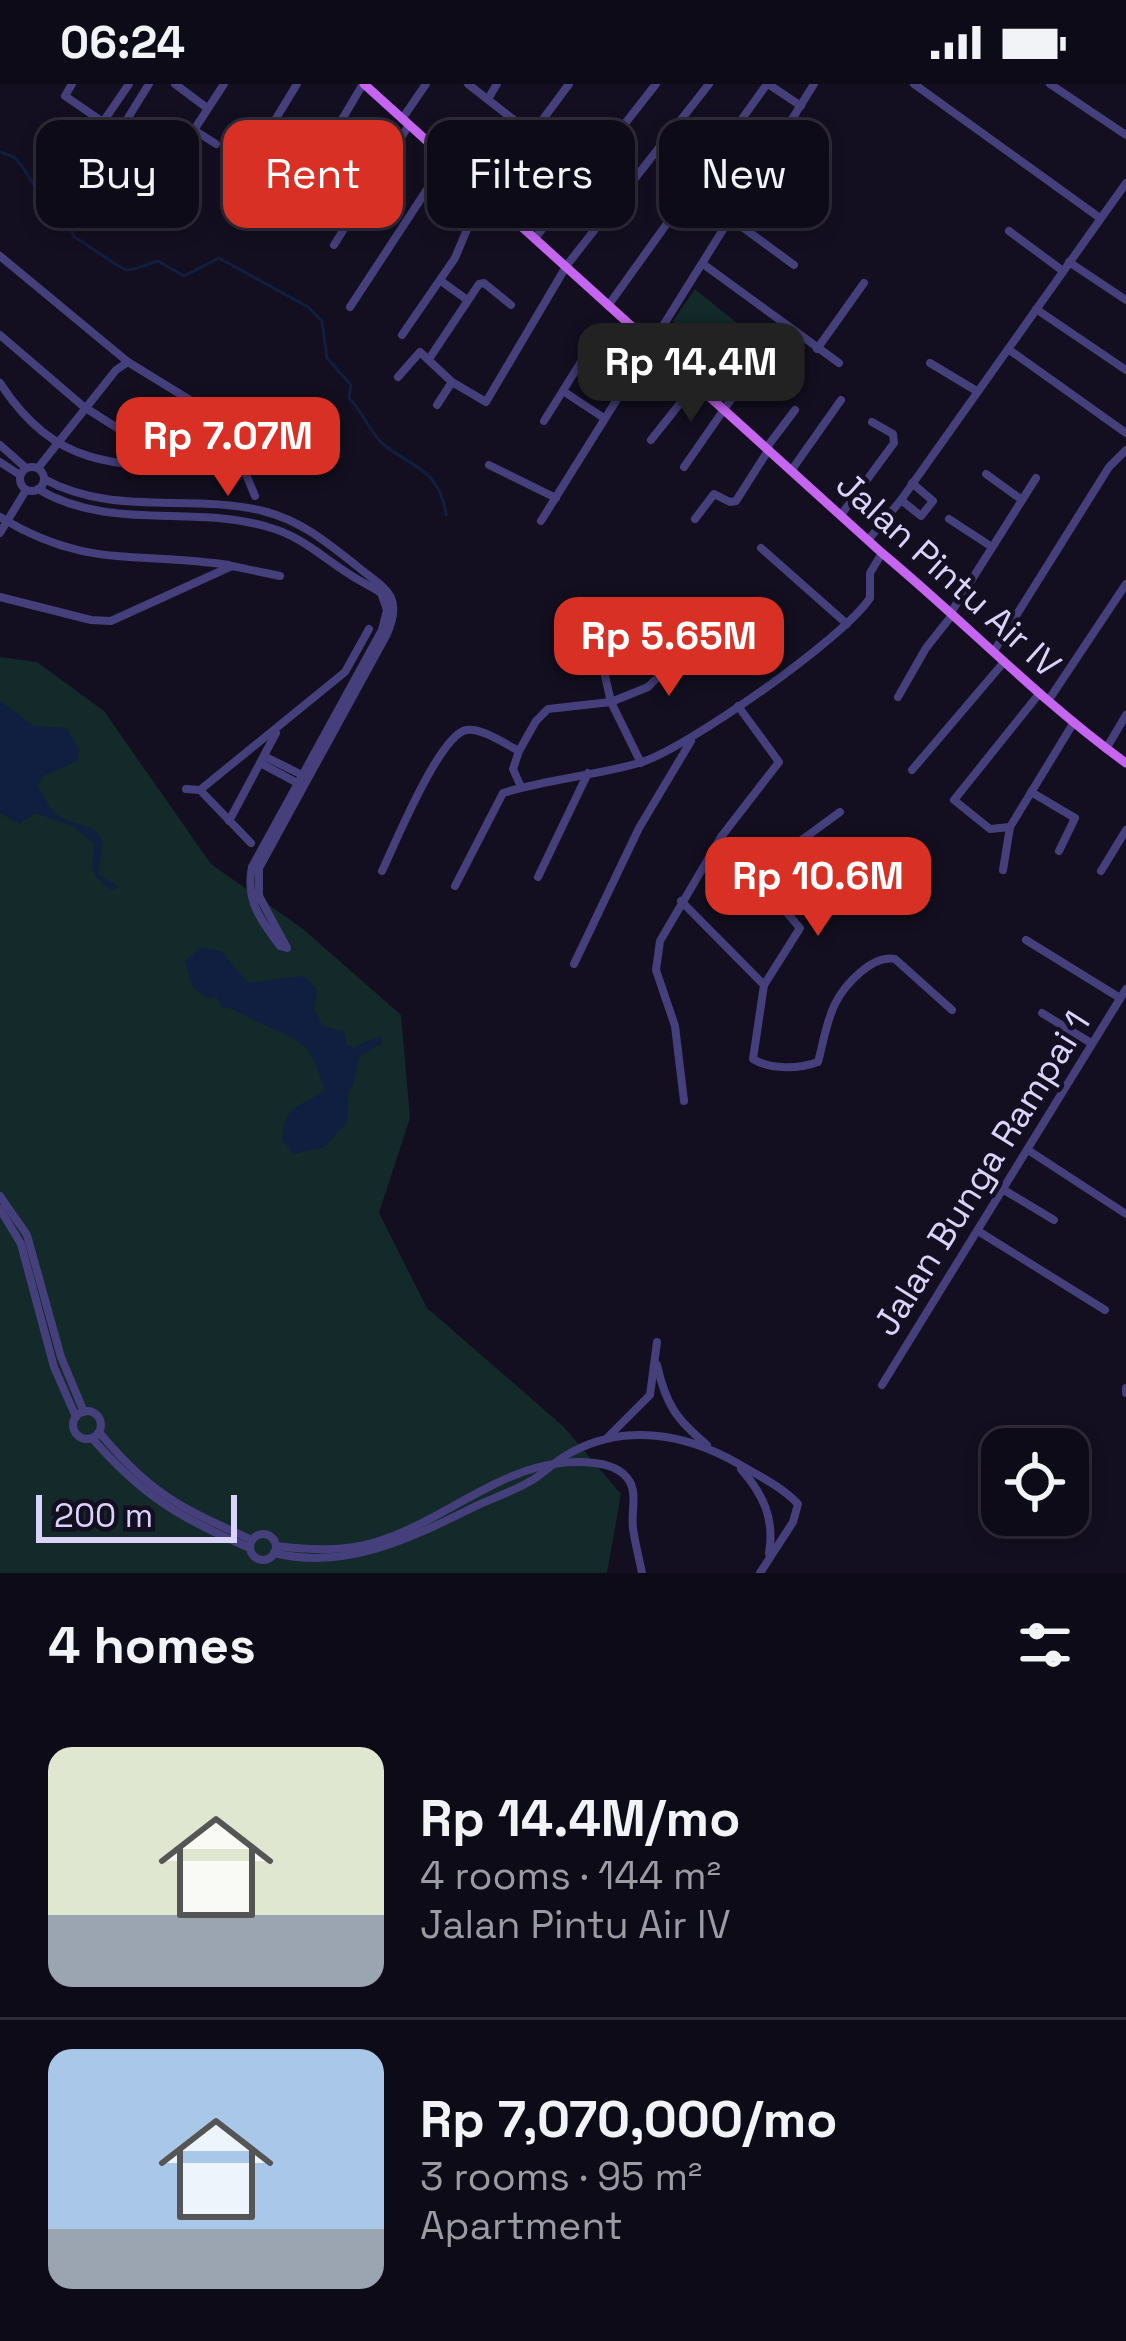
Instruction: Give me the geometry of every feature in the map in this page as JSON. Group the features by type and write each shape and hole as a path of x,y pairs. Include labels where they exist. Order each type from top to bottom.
{"main road":[{"name":"Jalan Pintu Air IV","path":"368,86 427,140"},
{"name":"Jalan Pintu Air IV","path":"526,228 1043,697 1126,763"}],"street":[{"path":"72,84 64,96 103,122 129,84"},
{"path":"127,120 149,84"},
{"path":"175,84 207,108"},
{"path":"199,122 224,84"},
{"path":"275,120 297,84"},
{"path":"334,245 426,84"},
{"path":"468,84 532,134 569,84"},
{"path":"488,98 497,84"},
{"path":"536,237 656,84"},
{"path":"398,376 420,352 452,382 486,402 567,265 709,84"},
{"path":"610,304 768,84 801,106"},
{"path":"792,120 814,84"},
{"path":"914,84 1100,218"},
{"path":"1049,84 1126,135"},
{"path":"346,120 368,86"},
{"path":"199,133 216,144"},
{"path":"868,540 1126,183"},
{"path":"350,307 427,190"},
{"path":"402,335 441,281 470,228"},
{"path":"541,521 724,228"},
{"path":"744,228 794,265"},
{"path":"1009,231 1126,300"},
{"path":"0,256 128,362 224,421 256,496"},
{"path":"703,264 838,363"},
{"path":"441,281 466,299"},
{"path":"429,359 466,299 484,283 512,304"},
{"path":"817,349 864,284"},
{"path":"1036,309 1126,370"},
{"path":"0,335 84,407 175,464"},
{"path":"1008,349 1126,433"},
{"path":"741,350 791,387"},
{"path":"116,370 118,353"},
{"path":"544,422 584,357"},
{"path":"0,462 23,472 38,468 84,407 128,362"},
{"path":"685,467 757,362"},
{"path":"930,363 975,390"},
{"path":"437,405 452,382"},
{"path":"651,440 697,382"},
{"path":"0,383 34,426 98,461 244,465"},
{"path":"563,391 604,418"},
{"path":"793,468 842,400"},
{"path":"695,520 714,494 736,501 795,410"},
{"path":"841,515 894,442 893,434 872,422"},
{"path":"0,445 23,472 26,490"},
{"path":"994,651 1109,467 1126,450"},
{"path":"489,465 556,498"},
{"path":"38,468 44,478 73,493 111,501 223,505 266,512 302,526 388,589 394,611 387,634 254,861 250,876 256,912 285,949 286,941 263,907 257,876 302,780"},
{"path":"986,474 1022,500"},
{"path":"38,489 44,478"},
{"path":"898,697 1036,478"},
{"path":"901,500 921,515 933,501 912,483"},
{"path":"0,533 3,519 26,490 38,489 59,502 104,514 237,521 269,527 313,546 381,593 386,616 340,712"},
{"path":"3,519 80,554 199,561 280,576"},
{"path":"950,519 992,548"},
{"path":"761,548 848,624"},
{"path":"455,886 499,797 521,787 641,763 692,740 848,624 870,598 870,573 883,553"},
{"path":"197,584 199,561"},
{"path":"0,597 111,621 232,566"},
{"path":"351,576 357,566"},
{"path":"1010,826 990,829 954,800 1043,697 1126,584"},
{"path":"566,630 648,615"},
{"path":"594,627 611,702 641,763"},
{"path":"186,789 200,790 345,672 369,629"},
{"path":"521,787 513,769 519,751 548,709 611,702 648,687 691,644"},
{"path":"912,770 1004,662"},
{"path":"684,1101 676,1026 656,970 660,941 721,837 779,764 738,706"},
{"path":"1106,749 1126,715"},
{"path":"1003,870 1010,826 1074,722"},
{"path":"229,821 278,728"},
{"path":"382,871 430,775 459,732 479,732 519,751"},
{"path":"574,964 639,828 692,740"},
{"path":"264,760 302,780"},
{"path":"538,877 588,773"},
{"path":"200,790 250,843"},
{"path":"1031,792 1075,818 1059,851"},
{"path":"763,883 799,842 840,812"},
{"path":"1101,871 1126,830"},
{"path":"721,837 800,928 764,985 752,1056 762,1064 798,1067 818,1063 836,1001 872,963 884,957 896,959 952,1010"},
{"path":"681,901 764,985"},
{"path":"1026,940 1123,994"},
{"name":"Jalan Bunga Rampai 1","path":"882,1385 1123,994"},
{"path":"1042,1013 1091,1043"},
{"path":"1028,1150 1126,1214"},
{"path":"1004,1190 1054,1220"},
{"path":"2,1204 28,1235 80,1415 76,1434 96,1435 160,1496 251,1544 259,1559 275,1549 326,1550 370,1544 399,1535 522,1474 551,1466 602,1463 629,1480 642,1573"},
{"path":"978,1231 1105,1310"},
{"path":"606,1439 650,1395 657,1342"},
{"path":"656,1363 675,1418 712,1450"},
{"path":"80,1415 97,1415 96,1435"},
{"path":"551,1466 573,1451 638,1433 666,1435 712,1450 777,1486 798,1504 793,1522 760,1573"},
{"path":"735,1462 764,1499 772,1536 768,1560"},
{"path":"764,1499 777,1486"},
{"path":"251,1544 266,1534 275,1549"}],"green space":[{"path":"695,289 749,333 724,368 673,321"},
{"path":"0,657 37,662 104,711 211,864 303,929 401,1015 410,1118 379,1213 427,1308 563,1426 621,1494 607,1573 0,1573"}],"water":[{"path":"0,701 34,726 66,728 79,749 77,761 43,776 38,786 58,815 96,832 102,844 98,874 119,887 112,890 95,875 95,844 74,827 36,813 19,824 0,813"},
{"path":"201,947 221,951 247,982 306,977 317,991 314,1008 323,1027 344,1031 347,1045 354,1047 381,1036 382,1043 360,1056 348,1091 347,1122 324,1147 293,1154 282,1139 291,1111 325,1089 308,1050 295,1039 222,1007 216,996 207,999 193,987 185,961"}],"waterway":[{"path":"0,152 14,157 45,203 66,216 74,237 123,269 158,261 184,276 219,258 308,307 322,321 327,358 351,385 349,398 384,445 432,479 446,515"}]}
